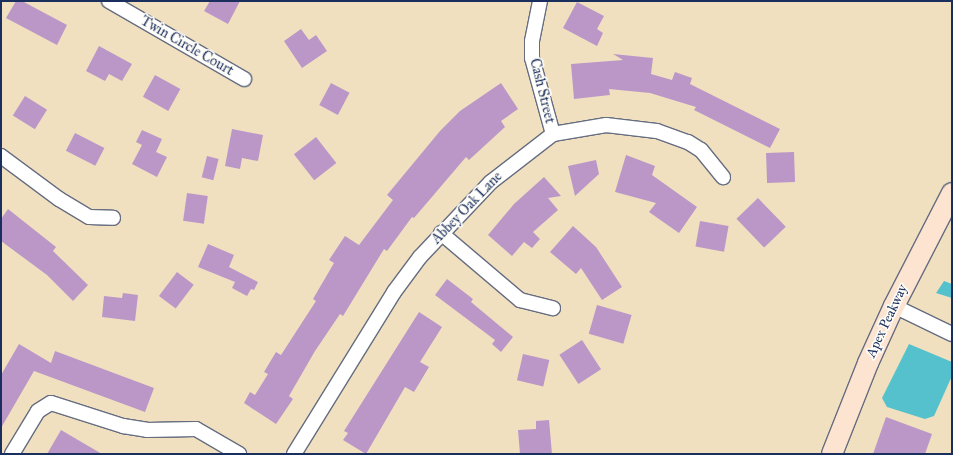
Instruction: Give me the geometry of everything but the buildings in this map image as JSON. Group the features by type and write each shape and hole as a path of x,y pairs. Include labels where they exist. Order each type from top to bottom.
{"main road":[{"name":"Apex Peakway","path":"832,454 868,363 894,306 952,193"}],"street":[{"name":"Twin Circle Court","path":"109,1 244,79"},
{"name":"Cash Street","path":"540,1 532,41 532,58 553,134"},
{"name":"Abbey Oak Lane","path":"294,454 394,292 441,233 496,178 553,134 606,125 657,131 688,142 701,150 723,177"},
{"path":"1,156 59,199 89,217 113,218"},
{"path":"441,233 520,300 553,308"},
{"path":"894,306 952,334"},
{"path":"12,454 38,411 51,403 123,426 147,430 196,429 239,454"}],"water":[{"path":"944,281 952,284 952,298 936,293"},
{"path":"909,344 952,362 952,376 934,416 925,419 887,407 882,398"}]}
